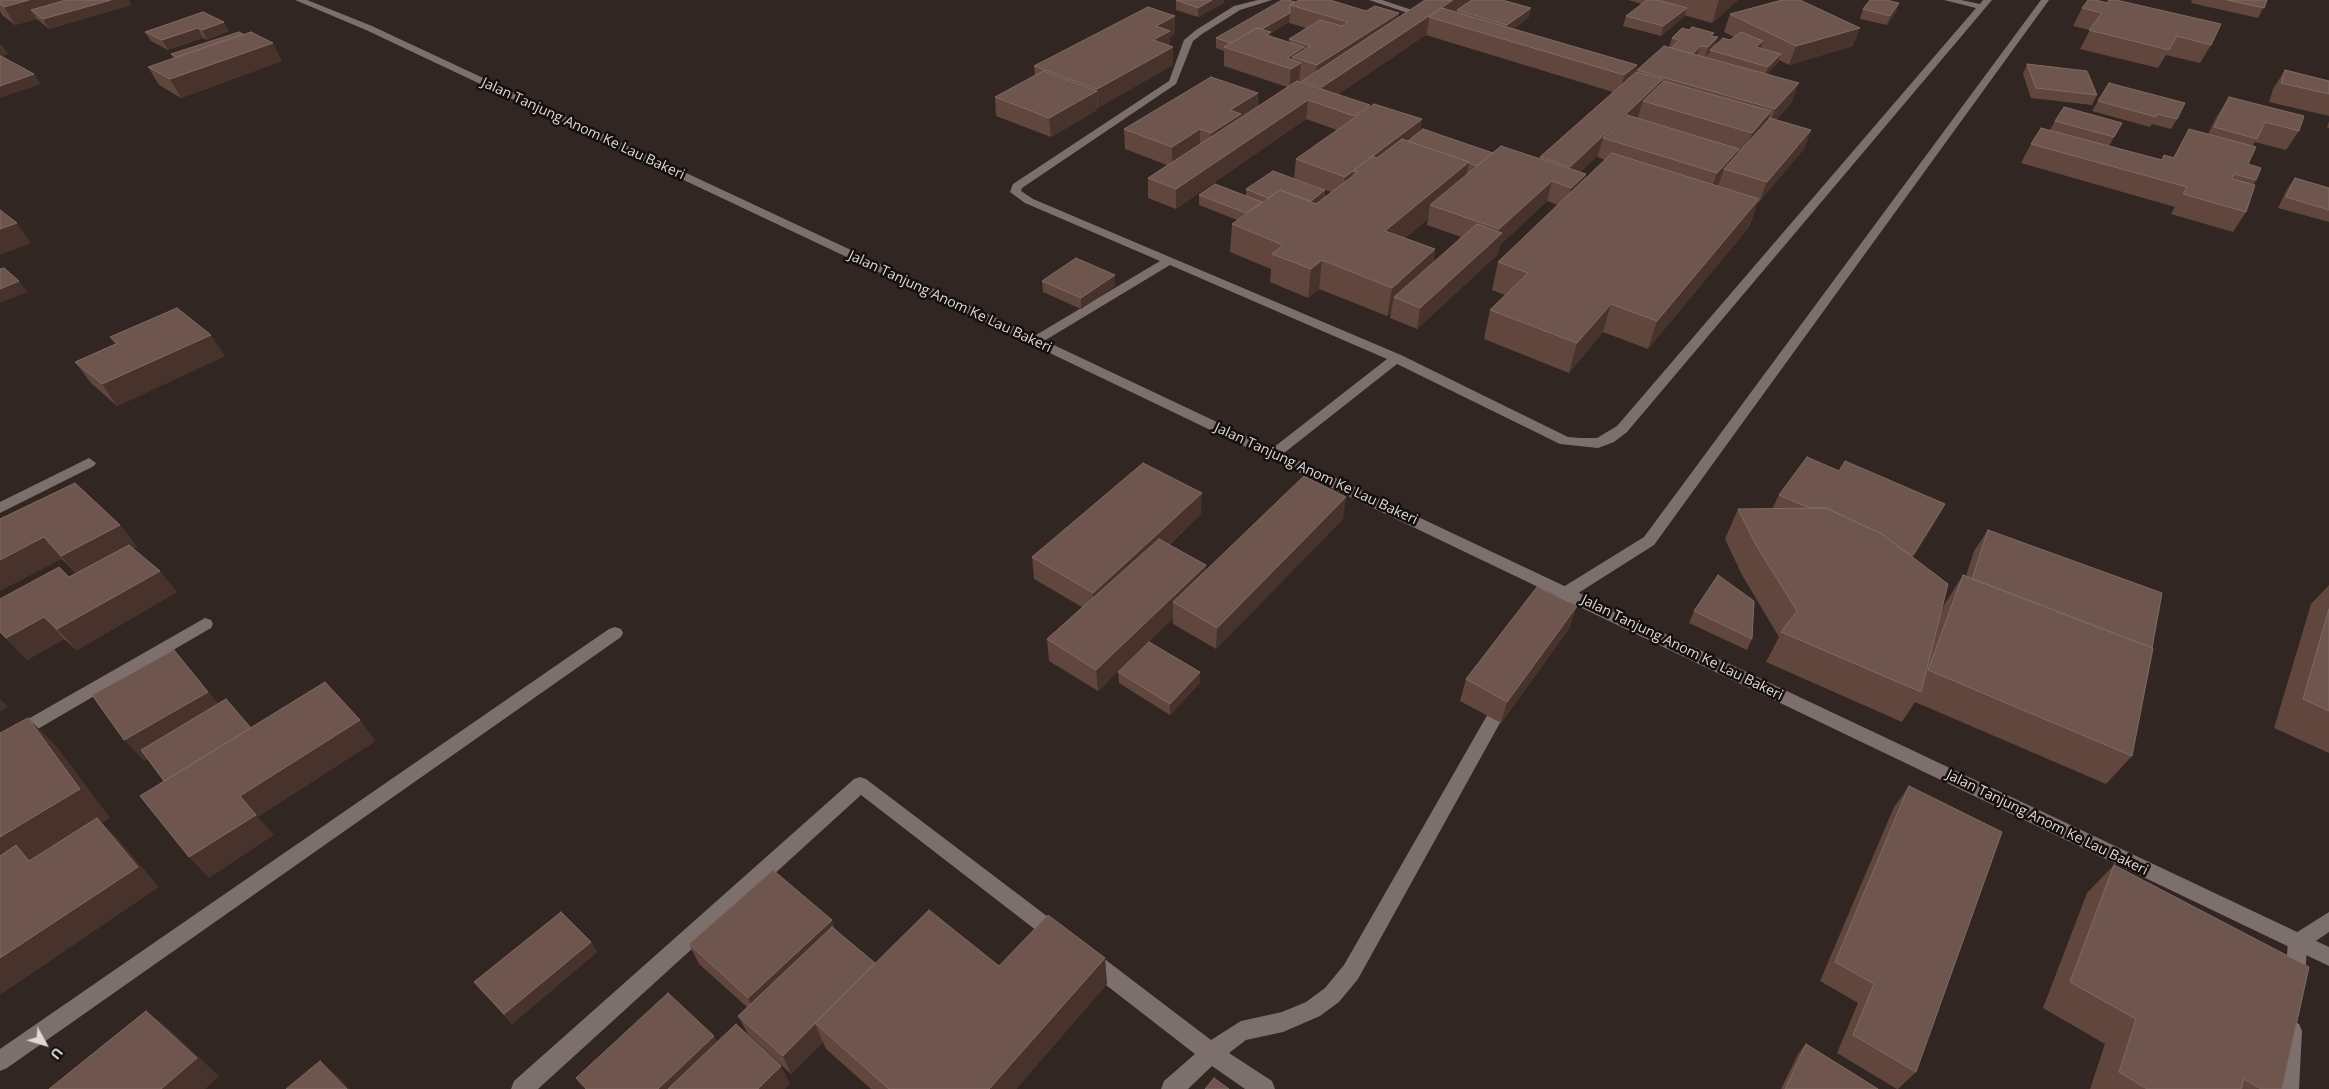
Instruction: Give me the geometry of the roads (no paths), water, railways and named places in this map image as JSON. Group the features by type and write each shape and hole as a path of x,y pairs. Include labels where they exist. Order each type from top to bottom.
{"street":[{"name":"Jalan Tanjung Anom Ke Lau Bakeri","path":"299,0 369,28 1274,454 2329,957"},
{"path":"1268,0 1234,4 1189,40 1173,82 1017,186 1015,192 1029,201 1396,358 1565,441 1598,443 1609,439 1622,429 1985,4"},
{"path":"1373,0 1411,11"},
{"path":"1948,0 1985,4"},
{"path":"1552,618 1566,593 1650,541 2045,0"},
{"path":"1035,342 1169,261"},
{"path":"1274,454 1396,358"},
{"path":"0,508 89,463"},
{"path":"0,744 205,624"},
{"path":"0,1061 615,633"},
{"path":"1172,1089 1211,1054 1241,1031 1283,1022 1314,1009 1332,995 1351,972 1512,688"},
{"path":"522,1089 860,784 1211,1054 1264,1089"},
{"path":"2288,1089 2298,942 2329,921"}]}
